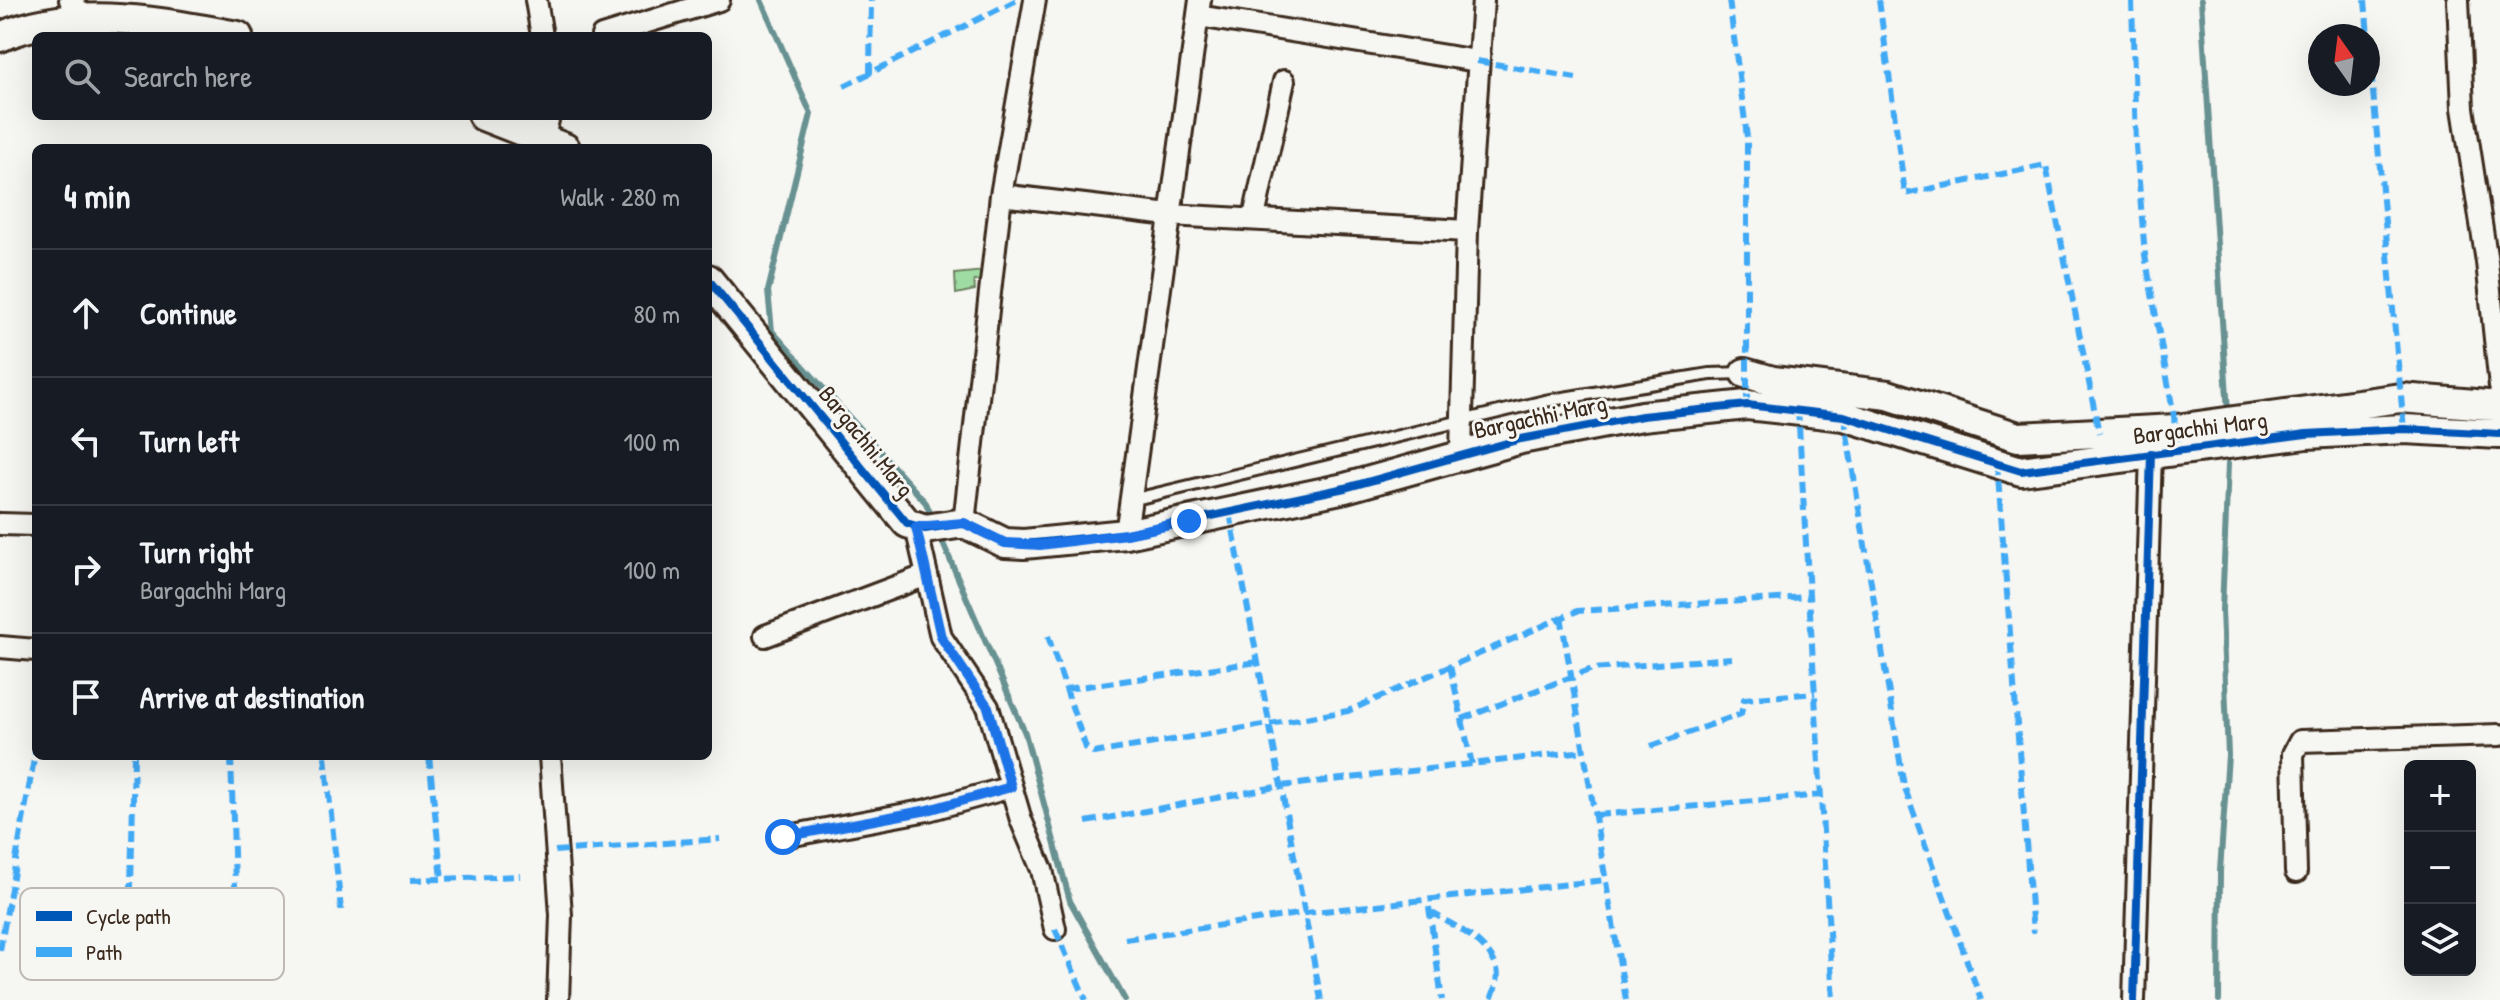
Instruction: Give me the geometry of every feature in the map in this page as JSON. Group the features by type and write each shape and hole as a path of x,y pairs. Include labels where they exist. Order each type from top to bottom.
{"street":[{"path":"536,0 541,32"},
{"path":"615,32 719,0"},
{"path":"1035,0 1001,195 960,523 921,528 927,575 941,637 988,707 1011,787 1042,870 1055,929"},
{"path":"1461,453 1467,231 1483,0"},
{"path":"2458,0 2463,108 2487,262 2500,387"},
{"path":"0,37 77,8 215,32"},
{"path":"1126,534 1199,8 1477,61"},
{"path":"1254,217 1284,81"},
{"path":"499,120 553,134"},
{"path":"1001,195 1169,215 1254,217 1467,231"},
{"name":"Bargachhi Marg","path":"712,284 907,523 921,528"},
{"path":"1745,373 1773,381 1888,395 2018,437 2176,429 2401,398 2500,406"},
{"name":"Bargachhi Marg","path":"960,523 1005,543 1024,544 1126,534 1345,488 1461,453 1642,416 1747,405 1844,416 2021,471 2320,433 2404,429 2500,434"},
{"path":"2134,1000 2151,453"},
{"path":"0,524 32,525"},
{"path":"765,636 927,575"},
{"path":"0,647 32,650"},
{"path":"2296,872 2293,754 2300,741 2500,735"},
{"path":"550,760 561,915 558,1000"},
{"path":"783,837 928,810 1011,787"}],"lane":[{"path":"1131,500 1545,401 1710,374 1745,373"}],"green space":[{"path":"984,271 985,280 974,281 975,290 956,294 955,274"}],"waterway":[{"path":"761,0 811,114 768,291 772,331 926,503 933,520"},
{"path":"2201,0 2228,412"},
{"path":"2219,1000 2220,871 2228,755 2222,610 2228,464"},
{"path":"939,534 1025,733 1070,901 1125,1000"}],"marked path":[{"path":"870,74 871,0"},
{"path":"844,86 1017,0"},
{"path":"1729,0 1747,137 1747,405"},
{"path":"1879,0 1905,194 2046,165 2099,433"},
{"path":"2132,0 2136,146 2145,255 2180,450"},
{"path":"2365,0 2367,24"},
{"path":"1477,61 1576,78"},
{"path":"2373,96 2404,429"},
{"path":"1798,409 1833,1000"},
{"path":"1844,416 1904,786 1981,1000"},
{"path":"1997,463 2033,933"},
{"path":"1230,513 1321,1000"},
{"path":"1048,636 1086,748 1094,753 1348,711 1577,611 1809,597"},
{"path":"1561,616 1626,1000"},
{"path":"1462,719 1592,669 1732,658"},
{"path":"1066,689 1258,662"},
{"path":"1450,666 1472,764"},
{"path":"1651,746 1741,714 1744,699 1815,693"},
{"path":"1086,822 1281,786 1584,751"},
{"path":"0,950 34,760"},
{"path":"131,888 134,760"},
{"path":"231,760 235,888"},
{"path":"325,760 341,910"},
{"path":"429,760 442,879"},
{"path":"1597,815 1821,795"},
{"path":"555,851 720,839"},
{"path":"411,880 520,876"},
{"path":"1125,939 1305,913 1606,880"},
{"path":"1429,907 1442,1000"},
{"path":"1430,912 1469,935 1493,959 1498,976 1491,1000"},
{"path":"1055,929 1086,1000"}],"cycle path":[{"path":"712,284 907,523 925,529 964,523 1005,543 1024,544 1126,534 1345,488 1521,439 1642,416 1747,405 1844,416 2021,471 2306,434 2404,429 2500,434"},
{"path":"2134,1000 2151,453"}],"route":[{"path":"783,837 928,810 1011,787 988,707 941,637 916,527 925,529 964,523 1005,543 1040,545 1126,534 1189,521"}]}
